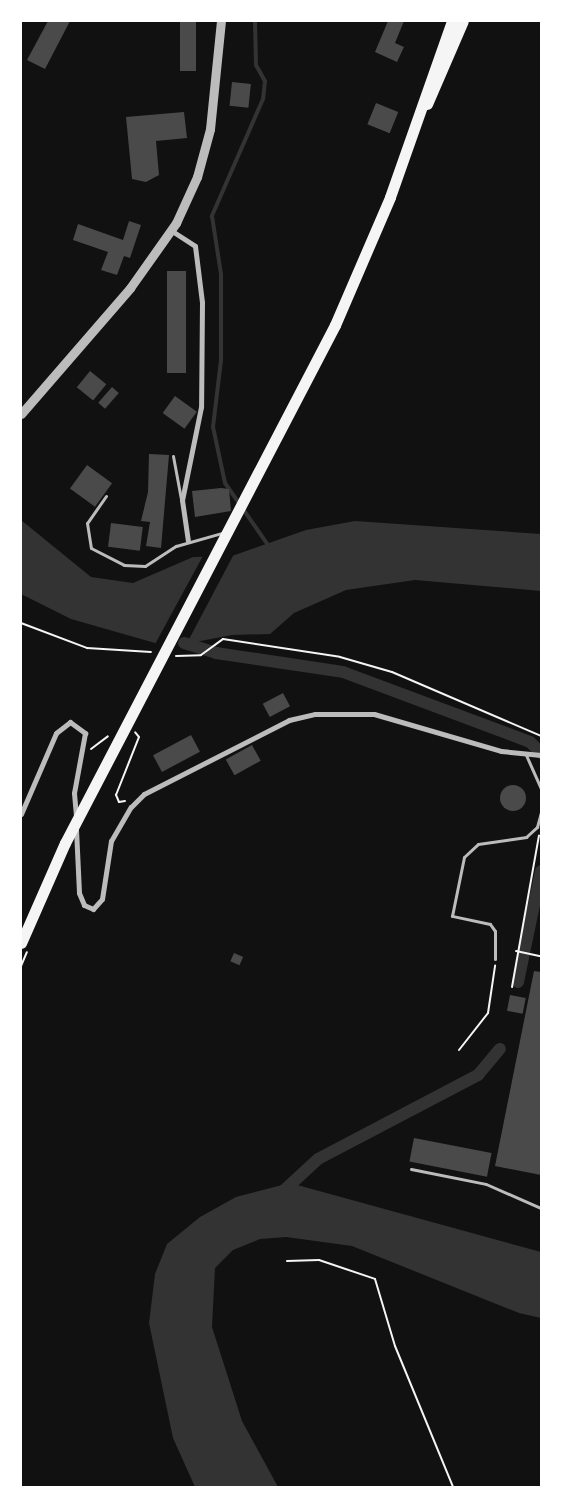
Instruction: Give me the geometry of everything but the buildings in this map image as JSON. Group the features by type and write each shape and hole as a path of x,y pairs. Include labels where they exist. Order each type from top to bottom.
{"main road":[{"path":"414,133 452,21"},
{"path":"21,942 65,843 357,276 414,133 463,21"}],"street":[{"path":"21,414 130,288 172,231 206,145 221,21"},
{"path":"172,231 195,246 202,302 201,408 182,500 188,541"},
{"path":"21,814 56,733 65,723 76,723 85,733 74,793 79,893 84,905 93,909 102,899 111,842 131,807 144,794 288,720 322,713 374,714 526,755 541,755"}],"lane":[{"path":"173,456 182,500"},
{"path":"106,496 87,523 86,532 91,548 107,558 145,566 188,541 222,533 239,522"},
{"path":"526,755 541,788"},
{"path":"495,960 495,931 490,924 452,916 464,856 478,844 519,840 537,827 541,812"},
{"path":"411,1169 486,1184 541,1208"}],"path":[{"path":"22,622 87,648 157,653"},
{"path":"166,655 201,655 223,639 340,657 392,672 541,736"},
{"path":"130,798 119,802 116,795 139,737 131,726"},
{"path":"88,749 116,733"},
{"path":"512,987 516,951 539,840 537,827"},
{"path":"516,951 540,956"},
{"path":"459,1050 488,1012 495,960"},
{"path":"287,1261 319,1260 375,1279 395,1346 453,1487"}],"shaded area":[{"path":"21,520 91,577 133,583 193,557 232,556 306,530 355,521 541,534 541,591 415,580 346,590 294,613 270,634 232,635 169,647 71,619 21,594"},
{"path":"290,1183 541,1252 541,1318 519,1313 352,1246 286,1237 260,1239 233,1250 215,1268 212,1327 242,1421 278,1487 195,1487 173,1438 149,1323 155,1274 167,1244 200,1217 236,1197"}],"pier":[{"path":"235,552 186,645 169,650 154,646 204,554"}],"waterway":[{"path":"255,21 256,65 265,81 263,99 212,216 221,274 221,360 213,427 225,483 268,545"},
{"path":"184,643 216,653 343,672 530,742 541,753"},
{"path":"518,982 541,871"},
{"path":"278,1196 318,1159 478,1075 500,1049"}]}
